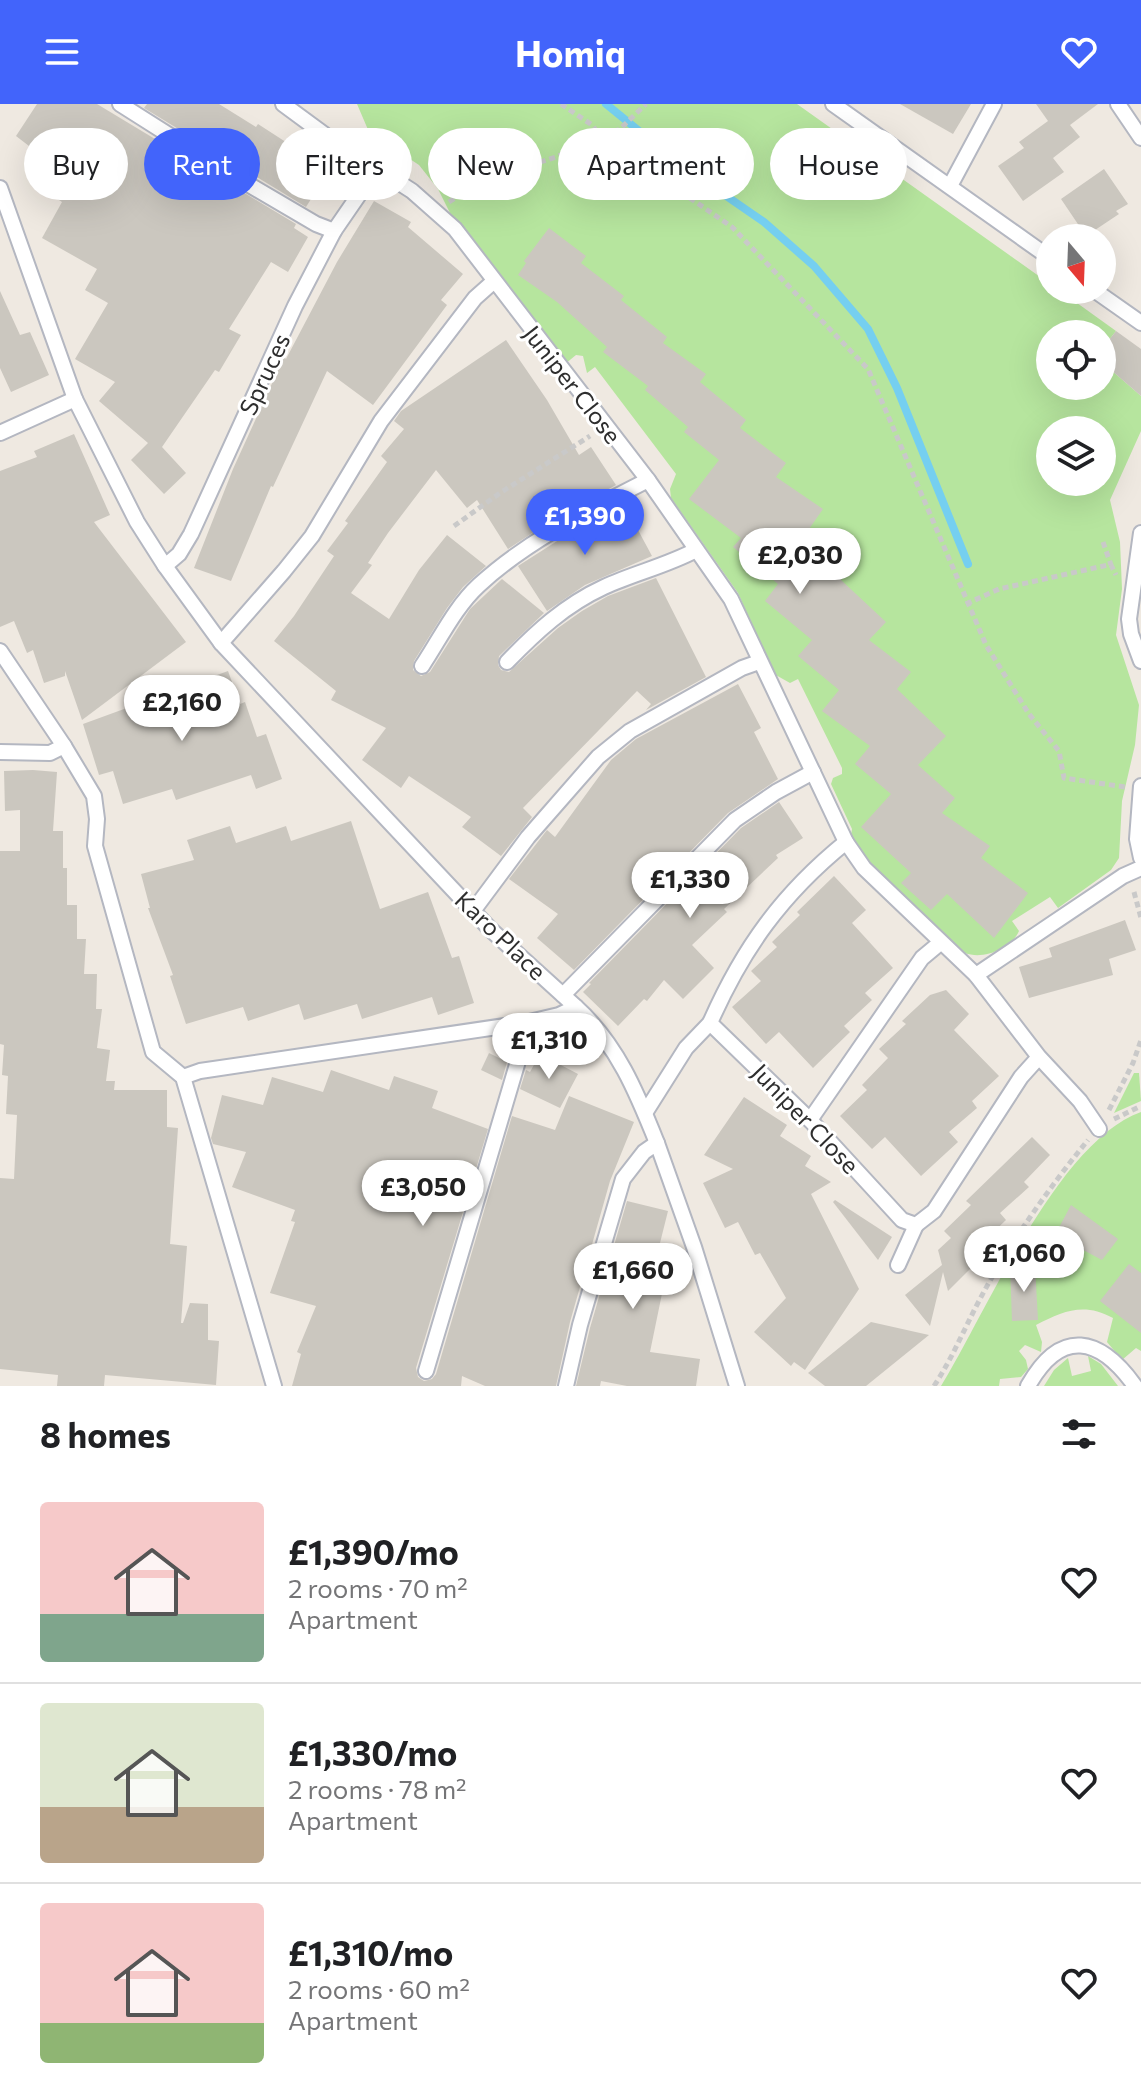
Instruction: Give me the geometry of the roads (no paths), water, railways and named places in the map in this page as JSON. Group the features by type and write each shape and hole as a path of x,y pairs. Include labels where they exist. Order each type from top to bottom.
{"lane":[{"path":"120,104 224,170 316,224 334,231"},
{"name":"Juniper Close","path":"283,104 316,128"},
{"path":"833,104 1036,248"},
{"path":"950,186 994,104"},
{"path":"1118,104 1141,138"},
{"path":"0,188 75,399 137,522 165,566"},
{"name":"Juniper Close","path":"412,193 455,229 648,480 731,599 846,842 864,868 976,975 1039,1057 1080,1101 1099,1129"},
{"name":"Spruces","path":"165,566 179,554 191,534 288,319 334,231 355,200"},
{"path":"221,643 312,536 381,421 475,298 493,282"},
{"path":"1114,304 1141,323"},
{"path":"0,433 75,399"},
{"path":"422,666 462,604 479,585 563,525 648,480"},
{"path":"1141,533 1129,619 1141,661"},
{"path":"507,662 535,633 568,606 604,587 696,550"},
{"name":"Karo Place","path":"165,566 221,643 473,911 576,1007 559,1015 525,1023 200,1071 183,1077"},
{"path":"0,651 94,796 97,819 95,846 153,1052 183,1077 274,1386"},
{"path":"473,911 528,837 598,757 630,731 742,668 759,662"},
{"path":"0,752 50,753 64,746"},
{"path":"563,995 735,820 813,772"},
{"path":"1141,788 1137,839 1141,856"},
{"path":"645,1113 686,1048 710,1023 726,986 759,930 817,865 846,842"},
{"path":"976,975 1123,876 1141,868"},
{"path":"810,1120 922,958 940,943"},
{"path":"576,1007 595,1023 619,1058 645,1113 713,1304 737,1386"},
{"path":"426,1371 524,1041 525,1023"},
{"name":"Juniper Close","path":"710,1023 810,1120 902,1220 916,1225"},
{"path":"898,1265 916,1225 934,1211 1021,1077 1039,1057"},
{"path":"566,1386 580,1325 623,1179 644,1152 657,1143"},
{"path":"1028,1386 1050,1358 1071,1346 1089,1345 1104,1352 1135,1386"}],"waterway":[{"path":"606,104 677,162 764,222 814,266 868,329 897,388 968,564"}]}
